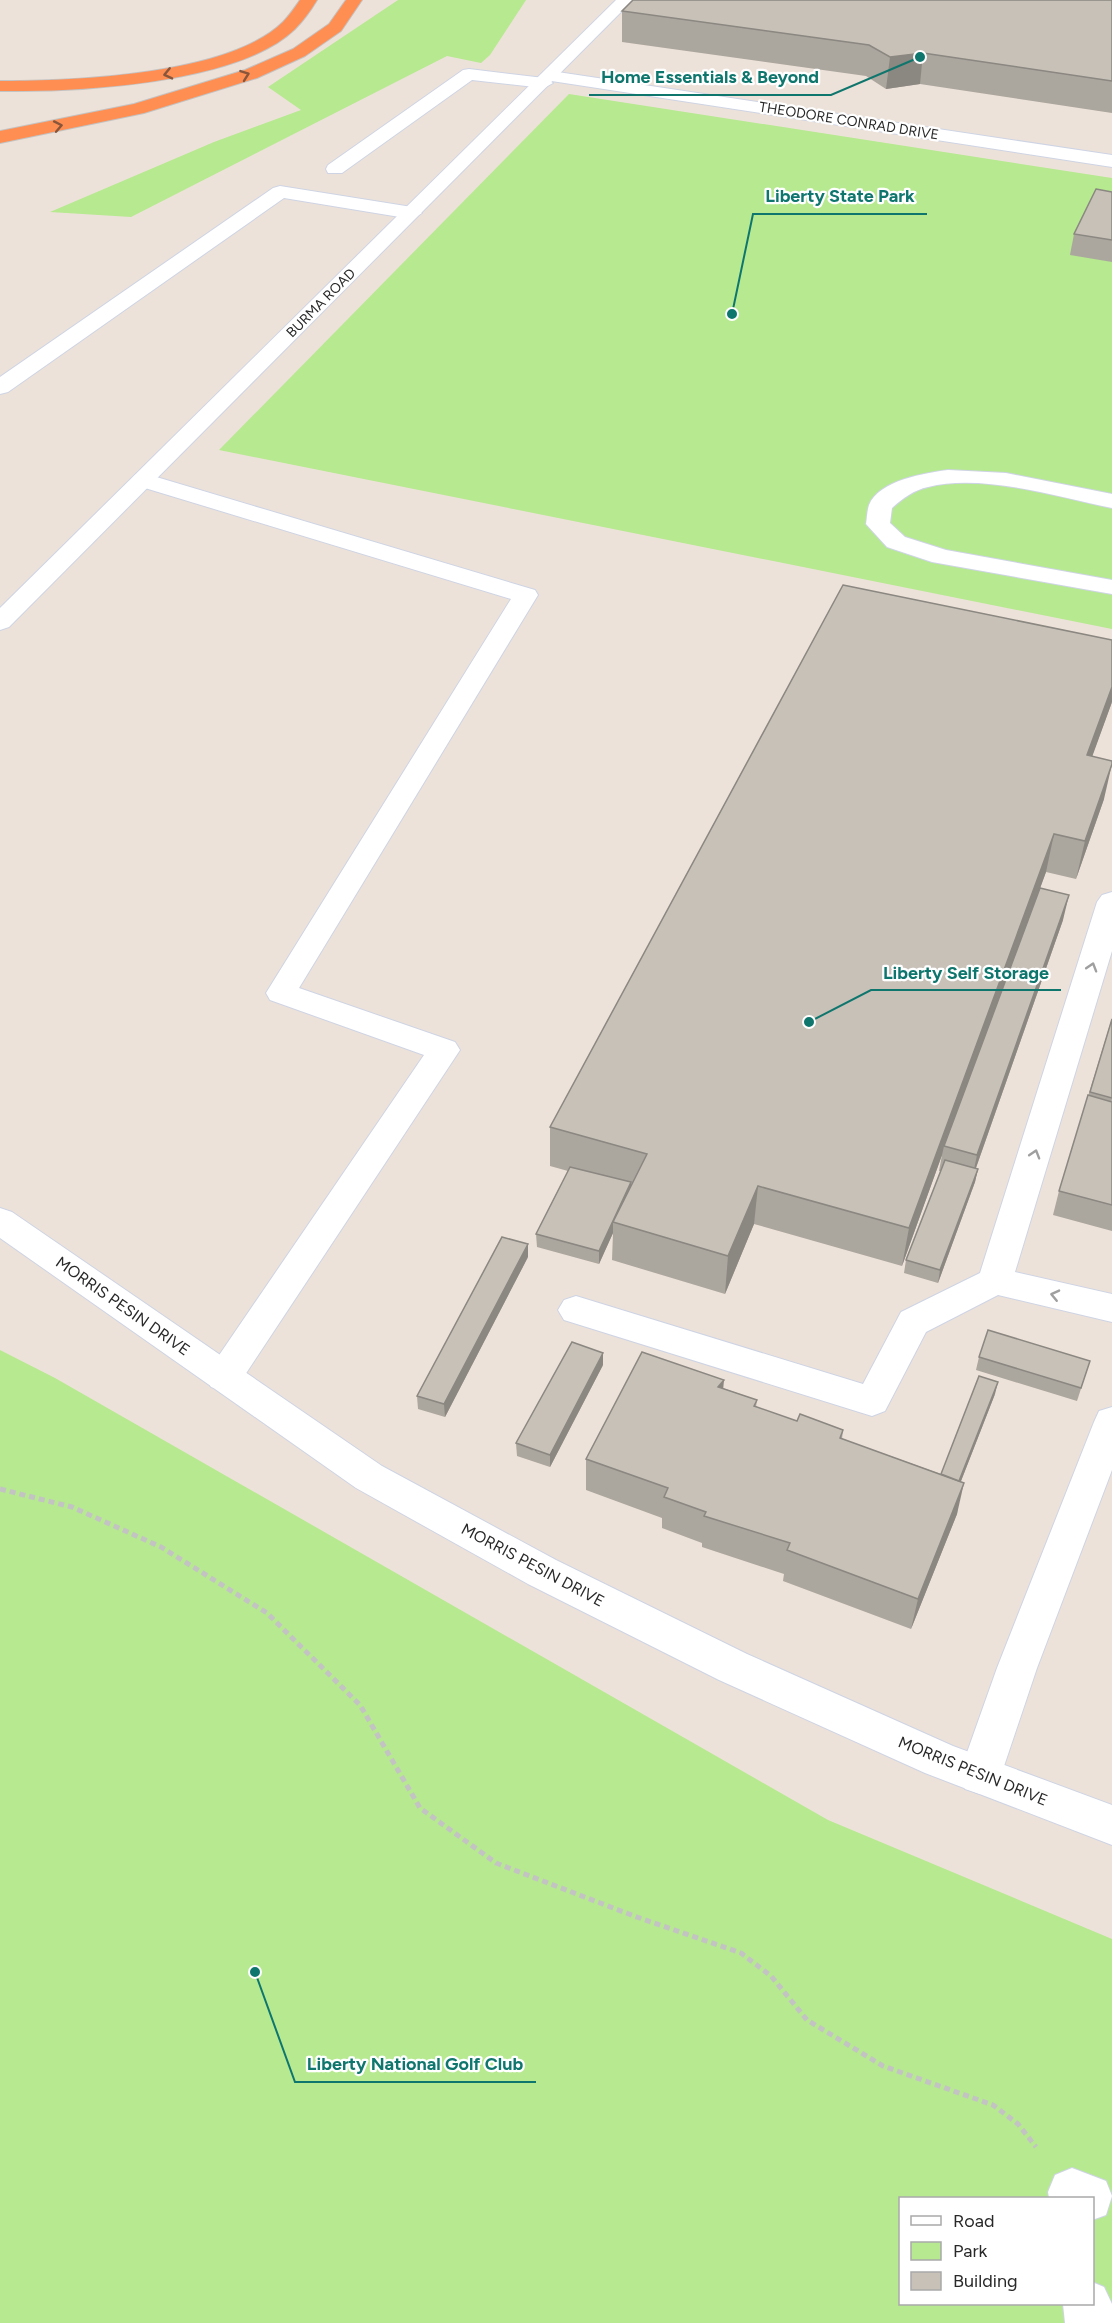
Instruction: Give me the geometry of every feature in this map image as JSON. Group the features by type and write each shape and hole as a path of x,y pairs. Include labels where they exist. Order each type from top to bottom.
{"highway":[{"path":"0,86 96,85 195,68 270,38 300,15 309,0"},
{"path":"0,137 163,102 256,71 307,47 327,33 341,20 354,0"}],"street":[{"name":"BURMA ROAD","path":"5,614 143,480 625,0"},
{"name":"THEODORE CONRAD DRIVE","path":"335,169 469,74 547,79 1112,161"},
{"path":"0,387 280,192 412,213"},
{"path":"1112,501 988,478 941,476 903,487 881,505 878,524 896,542 941,557 1112,587"},
{"path":"143,480 526,595 281,993 444,1050 224,1377"},
{"path":"995,1281 1112,903"},
{"name":"MORRIS PESIN DRIVE","path":"0,1221 369,1477 542,1572 733,1667 940,1760 1112,1825"},
{"path":"576,1310 872,1401 913,1322 995,1281 1112,1308"},
{"path":"981,1775 1017,1668 1112,1422"},
{"path":"1087,2305 1090,2323"}],"path":[{"path":"0,1489 72,1507 160,1546 267,1613 360,1705 420,1808 496,1863 634,1916 741,1953 771,1976 807,2020 883,2066 993,2105 1018,2124 1086,2197"}],"green space":[{"path":"398,0 526,0 490,55 481,63 447,56 131,217 50,212 214,142 301,110 268,87"},
{"path":"569,94 1112,178 1112,629 219,450"},
{"path":"0,1350 55,1378 828,1820 1112,1939 1112,2323 0,2323"}],"building":[{"path":"633,0 1112,0 1112,81 923,53 890,57 869,45 622,11"},
{"path":"1096,189 1112,192 1112,240 1074,234"},
{"path":"843,585 1112,640 1112,687 1087,755 1112,761 1112,764 1085,841 1054,834 909,1228 758,1186 728,1256 613,1222 647,1154 550,1127"},
{"path":"1040,888 1069,895 977,1155 944,1146"},
{"path":"1112,1019 1112,1098 1090,1092"},
{"path":"1088,1095 1112,1102 1112,1205 1059,1191"},
{"path":"945,1160 978,1169 940,1270 906,1260"},
{"path":"570,1167 631,1182 599,1251 536,1234"},
{"path":"502,1237 528,1244 444,1404 417,1396"},
{"path":"988,1330 1090,1361 1081,1388 979,1357"},
{"path":"572,1342 603,1353 550,1455 516,1443"},
{"path":"642,1352 724,1380 718,1387 757,1400 754,1406 797,1421 800,1414 843,1430 840,1438 964,1483 918,1599 787,1550 790,1543 704,1516 706,1512 664,1497 668,1488 586,1459"},
{"path":"979,1376 998,1382 959,1481 941,1474"}],"place":[{"name":"Home Essentials & Beyond","path":"920,57"},
{"name":"Liberty State Park","path":"732,314"},
{"name":"Liberty Self Storage","path":"809,1022"},
{"name":"Liberty National Golf Club","path":"255,1972"}]}
